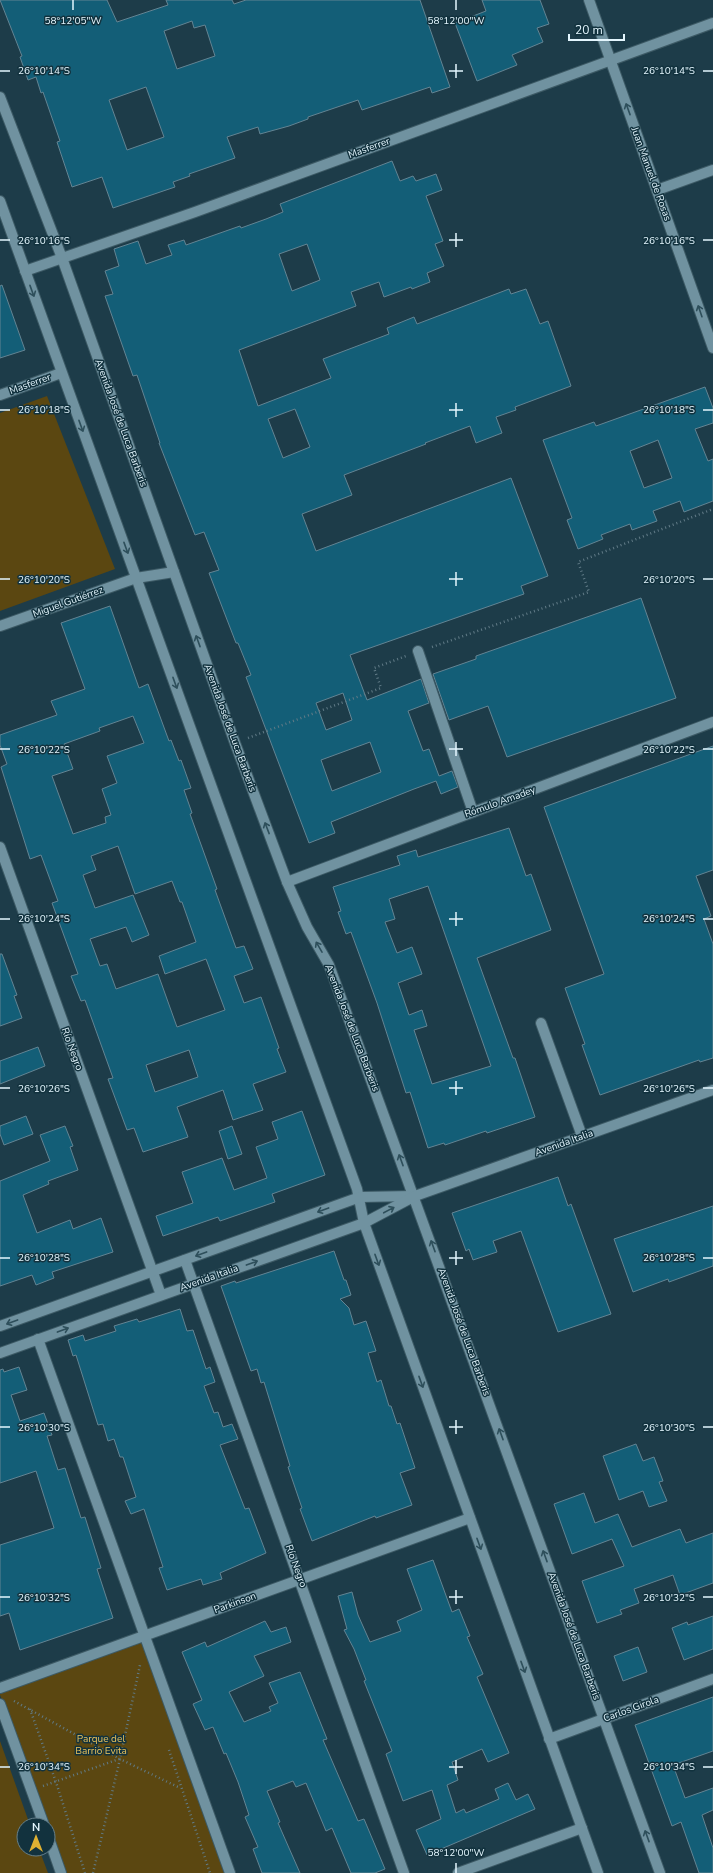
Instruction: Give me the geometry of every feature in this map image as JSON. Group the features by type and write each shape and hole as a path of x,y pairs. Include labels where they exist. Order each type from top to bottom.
{"main road":[{"name":"Juan Manuel de Rosas","path":"589,0 713,348"},
{"name":"Masferrer","path":"25,271 195,212 713,23"},
{"name":"Avenida José de Luca Barberis","path":"0,97 62,258 235,743 287,882 307,927 329,965 415,1196 660,1873"},
{"path":"657,190 713,170"},
{"path":"0,201 360,1197 364,1223 598,1873"},
{"name":"Masferrer","path":"0,395 61,373"},
{"name":"Miguel Gutiérrez","path":"0,626 136,578 174,572"},
{"path":"418,651 473,812"},
{"name":"Rómulo Amadey","path":"287,882 713,722"},
{"name":"Río Negro","path":"0,847 161,1295"},
{"path":"541,1023 582,1136"},
{"name":"Avenida Italia","path":"0,1353 364,1223 415,1196 713,1090"},
{"name":"Avenida Italia","path":"0,1326 360,1197 415,1196"},
{"name":"Río Negro","path":"185,1260 404,1873"},
{"path":"38,1339 146,1635 230,1873"},
{"name":"Parkinson","path":"0,1688 470,1518"},
{"name":"Carlos Girola","path":"549,1739 713,1679"},
{"path":"0,1704 41,1817"},
{"path":"458,1873 582,1828"},
{"path":"55,1857 61,1873"}],"path":[{"path":"235,743 380,688 374,668 418,651 589,592 578,562 713,509"},
{"path":"93,1873 120,1759 141,1658"},
{"path":"12,1699 120,1759 204,1799"},
{"path":"30,1709 56,1782 85,1873"},
{"path":"31,1790 120,1759"}],"green space":[{"path":"47,396 115,569 0,611 0,413"},
{"name":"Parque del Barrio Evita","path":"145,1638 226,1873 67,1873 56,1844 56,1817 46,1817 0,1695 0,1691"},
{"path":"0,1741 27,1817 16,1817 16,1857 42,1857 48,1873 0,1873"}],"building":[{"path":"0,0 107,0 117,22 168,5 166,0 232,0 234,4 246,0 420,0 450,87 432,93 430,87 362,110 358,100 308,117 308,119 289,126 260,134 258,127 227,137 235,158 189,174 190,176 173,182 175,187 113,208 102,177 72,187 57,142 60,141 43,92 41,93 36,77 28,80 20,57 22,56","holes":["192,21 194,28 205,25 215,56 177,69 164,31","146,87 164,137 127,150 109,100"]},
{"path":"482,0 540,0 549,24 537,28 543,42 512,55 517,65 477,81 455,23 486,11"},
{"path":"392,161 400,181 413,176 416,181 436,174 442,190 426,196 443,241 435,244 444,266 427,273 430,282 384,297 379,282 351,292 356,306 239,350 258,406 331,378 323,359 389,334 387,328 414,317 417,324 509,289 511,294 526,289 540,324 548,321 571,386 515,407 516,410 496,417 502,433 476,443 470,426 344,475 352,495 302,514 316,551 511,478 548,576 521,586 524,594 350,655 367,700 421,679 429,703 408,711 423,751 429,749 439,776 452,771 458,787 441,794 436,781 414,789 331,822 335,833 309,843 246,677 251,675 238,643 236,643 209,573 219,570 204,532 195,535 159,443 137,375 133,376 105,296 113,294 105,271 119,266 114,249 138,241 146,264 172,255 168,245 184,240 186,245 240,226 241,228 283,212 280,204","holes":["307,244 320,280 292,291 279,254","295,409 310,447 283,458 268,419","343,693 352,720 326,730 316,703","370,742 381,772 332,791 321,760"]},
{"path":"2,285 25,350 0,358 0,286"},
{"path":"705,387 713,408 713,423 695,429 708,461 713,459 713,501 684,512 680,501 653,511 657,521 632,530 630,524 601,535 603,539 578,549 567,520 572,518 543,440 594,422 596,426","holes":["658,440 672,478 644,488 630,451"]},
{"path":"641,598 676,698 507,757 488,706 449,720 433,674 476,659 476,656"},
{"path":"110,606 139,688 148,684 169,741 171,740 179,761 181,760 191,788 184,790 192,813 190,814 217,889 215,890 236,948 244,946 253,969 234,976 244,1003 261,997 279,1048 277,1049 286,1072 253,1084 263,1110 233,1120 223,1090 177,1107 188,1137 143,1152 134,1128 127,1130 108,1079 113,1078 85,1000 81,1001 71,976 78,974 52,903 58,901 41,855 30,859 1,767 7,764 0,745 0,735 57,715 51,701 85,689 61,623","holes":["133,716 144,743 107,756 117,783 102,789 111,815 105,817 106,823 73,834 52,776 73,769 64,744 100,731 99,728","118,846 135,894 172,881 180,902 182,902 196,942 159,956 165,974 206,959 225,1010 177,1027 158,974 116,989 107,964 100,966 90,939 126,927 132,942 149,935 133,895 95,908 83,875 96,870 91,856","189,1050 198,1077 155,1092 146,1065"]},
{"path":"713,746 713,870 696,876 711,916 704,919 713,944 713,1058 700,1062 699,1060 600,1095 582,1045 585,1044 565,988 604,974 544,807"},
{"path":"509,828 526,876 531,874 551,930 477,958 513,1058 515,1058 535,1117 487,1133 486,1131 445,1145 444,1143 428,1148 410,1092 406,1093 377,1003 351,932 346,934 338,912 341,911 333,887 400,865 397,856 416,850 418,857","holes":["428,886 491,1066 432,1084 414,1030 427,1026 422,1010 409,1015 398,983 422,974 412,947 397,953 385,922 395,919 389,899"]},
{"path":"0,954 2,954 17,995 14,996 22,1018 0,1026"},
{"path":"38,1047 45,1066 0,1084 0,1061"},
{"path":"302,1111 325,1175 272,1194 275,1202 220,1221 218,1217 163,1236 156,1216 193,1203 182,1172 222,1158 234,1190 267,1178 256,1147 278,1139 272,1122"},
{"path":"26,1116 33,1134 4,1145 0,1134 0,1126"},
{"path":"65,1126 73,1146 70,1147 78,1170 48,1181 49,1184 23,1195 37,1233 70,1220 73,1229 101,1218 113,1252 52,1272 54,1278 36,1285 32,1275 0,1286 0,1181 50,1161 40,1135"},
{"path":"232,1126 242,1154 228,1159 219,1131"},
{"path":"558,1177 568,1206 571,1204 611,1314 558,1332 521,1231 493,1241 497,1252 473,1260 469,1249 466,1251 452,1213"},
{"path":"713,1206 713,1266 669,1282 668,1279 633,1292 614,1239"},
{"path":"334,1251 351,1295 340,1299 349,1308 354,1325 366,1321 376,1351 368,1353 377,1382 381,1380 389,1406 391,1406 397,1424 400,1423 415,1468 400,1473 412,1505 376,1518 375,1516 312,1541 300,1509 302,1508 288,1467 290,1466 264,1382 261,1383 257,1369 251,1371 221,1286 235,1281 236,1283"},
{"path":"180,1309 187,1331 193,1330 206,1369 210,1367 215,1382 204,1386 214,1413 218,1412 223,1427 232,1424 238,1439 220,1445 245,1509 249,1508 266,1553 220,1573 222,1579 203,1585 201,1579 167,1590 159,1568 163,1567 144,1509 131,1514 125,1501 136,1497 123,1457 120,1457 114,1439 108,1441 103,1424 98,1425 76,1355 73,1356 68,1340 83,1335 85,1341 116,1331 114,1326 137,1319 139,1322"},
{"path":"19,1367 27,1390 11,1395 20,1421 44,1413 52,1435 47,1436 58,1470 65,1468 81,1518 85,1517 101,1568 97,1569 113,1618 20,1650 9,1613 0,1616 0,1545 54,1528 36,1471 0,1483 0,1370 3,1369 4,1372"},
{"path":"636,1444 643,1461 654,1457 663,1481 659,1482 667,1501 649,1507 643,1491 619,1500 603,1456"},
{"path":"584,1493 595,1523 618,1514 632,1547 680,1529 686,1543 713,1533 713,1583 680,1595 673,1575 634,1589 639,1603 620,1610 622,1614 597,1623 582,1581 624,1566 612,1539 572,1554 554,1504"},
{"path":"433,1560 452,1612 459,1609 470,1636 467,1637 483,1674 477,1677 509,1753 488,1762 482,1749 452,1762 458,1780 447,1785 456,1813 464,1809 466,1813 499,1799 495,1789 508,1783 516,1800 528,1794 535,1809 427,1855 416,1830 441,1819 432,1790 403,1801 386,1754 392,1751 364,1681 366,1680 354,1649 344,1630 347,1629 338,1596 352,1592 358,1615 370,1642 401,1631 397,1621 422,1610 407,1569"},
{"path":"713,1616 713,1649 684,1660 672,1628 687,1622 688,1625"},
{"path":"265,1621 271,1632 286,1627 291,1642 254,1656 264,1676 229,1692 244,1722 271,1711 269,1707 278,1703 269,1683 300,1672 327,1739 323,1740 358,1821 364,1819 385,1869 375,1873 351,1873 332,1828 326,1831 306,1783 296,1787 293,1781 267,1791 280,1822 278,1823 300,1873 262,1873 253,1849 258,1847 245,1817 249,1815 238,1782 213,1727 205,1730 193,1704 202,1700 182,1652 205,1642 207,1647"},
{"path":"638,1647 647,1672 623,1681 614,1656"},
{"path":"713,1697 713,1751 673,1765 685,1798 713,1788 713,1810 702,1815 713,1848 713,1873 699,1873 681,1822 672,1826 635,1725"}]}
